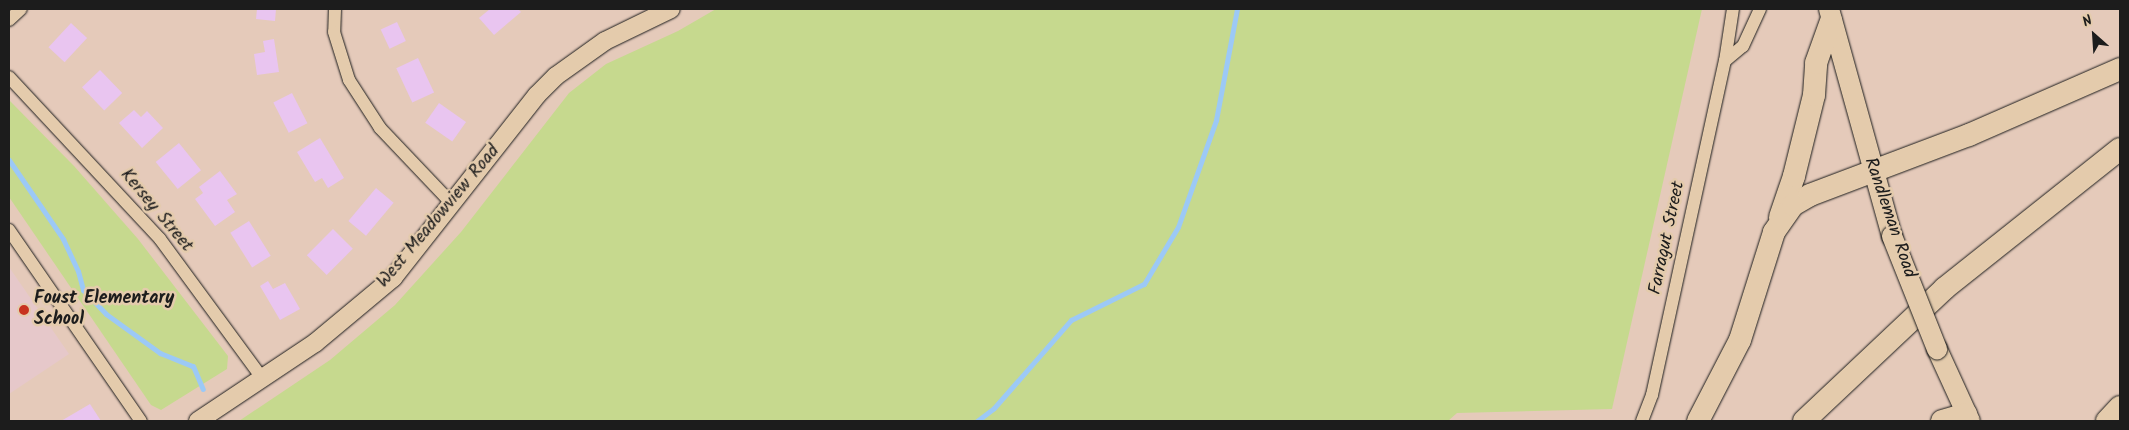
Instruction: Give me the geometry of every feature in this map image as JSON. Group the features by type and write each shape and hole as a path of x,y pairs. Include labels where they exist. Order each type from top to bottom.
{"highway":[{"path":"1698,421 1740,340 1794,176 1814,94 1816,63 1830,15"},
{"path":"1774,232 1794,205 1810,195 2023,113 2120,70"},
{"path":"1804,421 1945,288 2120,149"},
{"path":"2106,421 2120,407"},
{"path":"1942,421 1966,419"}],"main road":[{"name":"Randleman Road","path":"1830,15 1892,236 1966,419"}],"street":[{"path":"9,20 21,9"},
{"path":"335,9 334,32 349,80 380,128 453,205"},
{"name":"West Meadowview Road","path":"198,421 315,343 393,278 453,205 537,95 556,76 605,41 671,9"},
{"name":"Farragut Street","path":"1642,421 1652,395 1725,61 1734,9"},
{"path":"1725,61 1743,46 1760,9"},
{"name":"Kersey Street","path":"9,77 160,239 262,378"},
{"path":"9,230 141,421"}],"shaded area":[{"name":"Foust Elementary School","path":"9,267 69,354 9,394"}],"green space":[{"path":"716,9 1702,9 1612,409 1457,413 1448,421 239,421 330,360 395,305 461,232 569,93 606,64 678,31"},
{"path":"9,100 74,166 138,239 228,356 227,369 161,410 151,405 9,197"}],"building":[{"path":"257,9 276,9 275,21 256,19"},
{"path":"490,9 518,9 521,12 494,35 479,18"},
{"path":"397,22 406,41 390,49 381,30"},
{"path":"71,23 87,38 65,62 48,47"},
{"path":"274,39 279,72 257,75 254,54 265,52 263,41"},
{"path":"418,58 434,92 412,103 396,68"},
{"path":"100,70 122,93 104,110 82,87"},
{"path":"292,93 307,123 289,133 273,103"},
{"path":"439,103 466,122 452,142 425,123"},
{"path":"134,110 141,117 147,111 163,128 142,148 119,123"},
{"path":"320,138 344,178 328,188 322,178 315,182 297,152"},
{"path":"179,143 201,170 178,189 156,162"},
{"path":"220,171 237,194 227,200 235,212 215,226 195,199 203,193 199,187"},
{"path":"376,188 394,203 366,236 348,221"},
{"path":"249,221 271,256 252,267 230,233"},
{"path":"333,229 353,249 327,275 307,255"},
{"path":"268,281 273,289 285,283 300,309 280,320 260,286"},
{"path":"90,404 101,421 61,421"}],"waterway":[{"path":"977,421 994,408 1071,320 1144,284 1178,227 1216,120 1237,9"},
{"path":"9,160 63,239 78,271 83,290 106,314 160,353 193,366 203,389"}],"place":[{"name":"Foust Elementary School","path":"24,310"}]}
